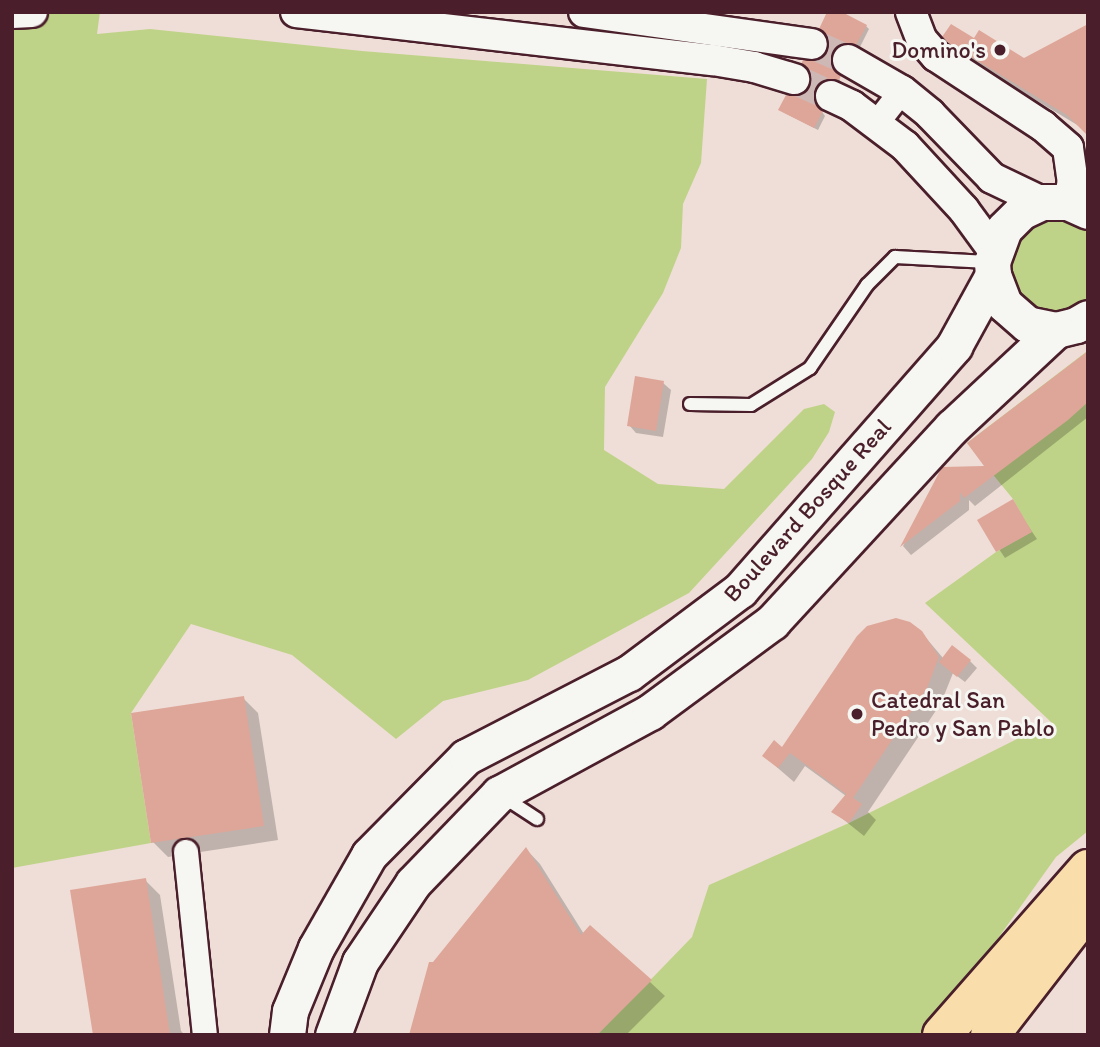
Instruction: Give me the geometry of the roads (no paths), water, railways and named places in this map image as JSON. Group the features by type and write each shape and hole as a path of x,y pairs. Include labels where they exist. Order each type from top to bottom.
{"highway":[{"path":"943,1035 1088,869"},
{"path":"990,1035 1088,908"}],"main road":[{"name":"Boulevard Bosque Real","path":"287,1035 290,1011 316,948 369,855 466,757 629,673 740,590 954,346 993,263 1004,229 1021,212 1066,205"},
{"path":"993,263 1004,304 1027,324 1072,324"},
{"name":"Boulevard Bosque Real","path":"333,1035 360,961 413,883 499,794 650,712 772,622 952,427 1072,324"}],"street":[{"path":"296,12 754,67 794,79"},
{"path":"584,12 765,35 811,44"},
{"path":"848,60 902,91 952,136 979,168 1011,189 1066,205 1073,182 1068,148 1043,125 936,56 922,40 911,12"},
{"path":"754,67 765,35"},
{"path":"877,123 902,91"},
{"path":"831,96 877,123 926,167 993,263"},
{"path":"187,852 205,1035"}],"lane":[{"path":"690,404 751,405 810,368 867,285 895,257 993,263"},
{"path":"499,794 537,818"}],"tunnel":[{"path":"812,44 848,60"},
{"path":"794,79 831,96"}],"place":[{"name":"Domino's","path":"1000,50"},
{"name":"Catedral San Pedro y San Pablo","path":"857,714"}]}
